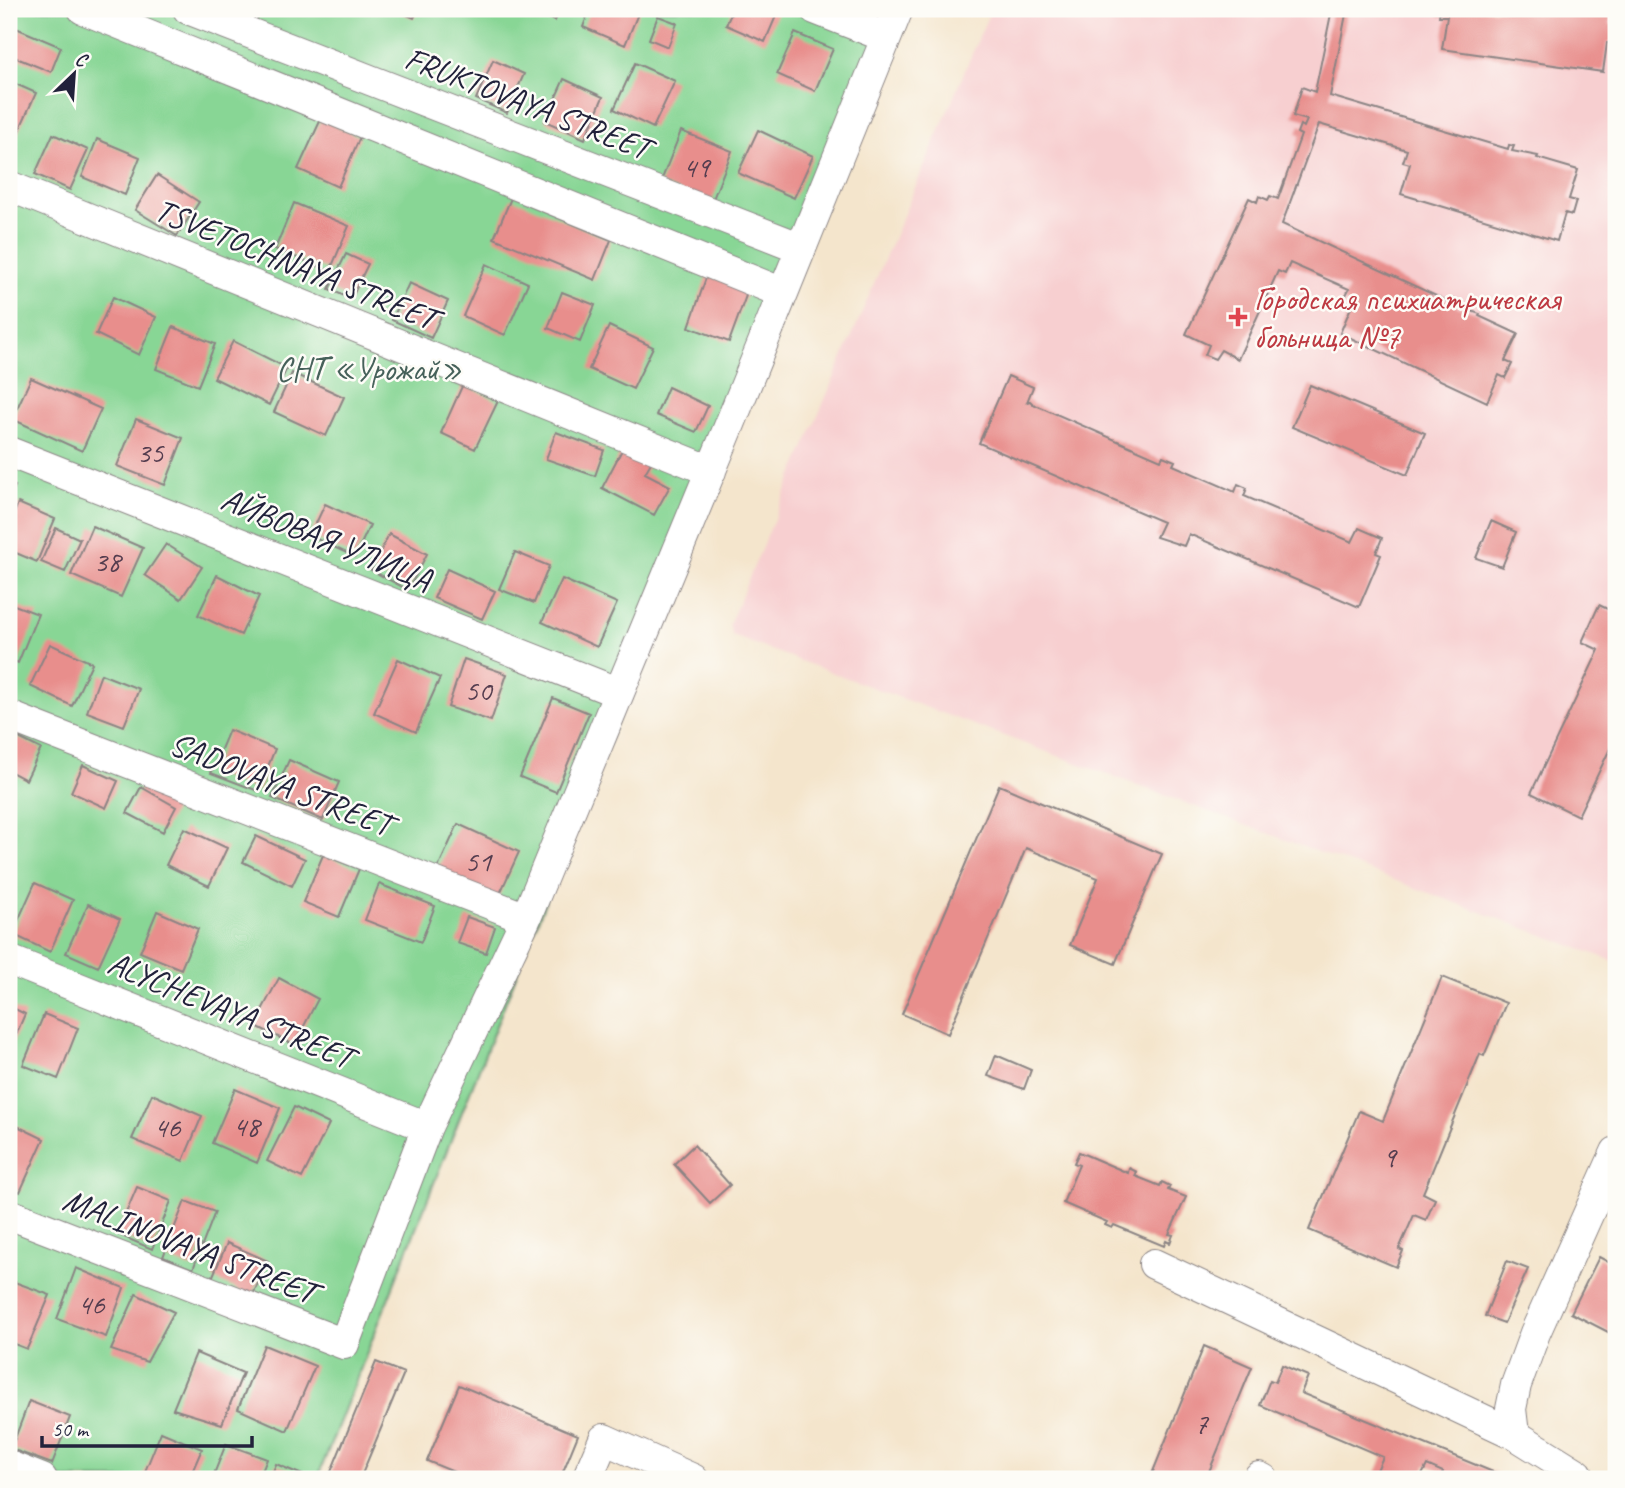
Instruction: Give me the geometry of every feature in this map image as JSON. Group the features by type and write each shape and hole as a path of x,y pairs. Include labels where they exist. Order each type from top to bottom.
{"street":[{"path":"83,9 783,293"},
{"name":"FRUKTOVAYA STREET","path":"188,9 801,248"},
{"path":"815,9 886,37"},
{"path":"426,1128 526,918 898,9"},
{"name":"TSVETOCHNAYA STREET","path":"9,186 711,471"},
{"name":"АЙВОВАЯ УЛИЦА","path":"9,452 619,693"},
{"name":"SADOVAYA STREET","path":"9,716 526,918"},
{"name":"ALYCHEVAYA STREET","path":"9,960 426,1128"},
{"name":"MALINOVAYA STREET","path":"9,1214 344,1344 426,1128"},
{"path":"1514,1434 1511,1409 1535,1333 1616,1152"},
{"path":"1154,1264 1514,1434 1581,1478"},
{"path":"587,1479 604,1439 693,1479"},
{"path":"9,1466 42,1479"}],"shaded area":[{"name":"Городская психиатрическая больница №7","path":"991,9 1616,9 1616,962 733,636 729,625"}],"green space":[{"name":"СНТ «Урожай»","path":"9,9 898,9 317,1479 9,1479"}],"building":[{"path":"393,9 418,9 414,18"},
{"path":"525,9 560,9 555,21"},
{"path":"590,9 640,9 625,45 583,27"},
{"path":"733,9 779,9 765,42 726,25"},
{"path":"1332,9 1347,9 1330,96 1508,149 1509,145 1514,146 1512,151 1538,156 1537,158 1578,170 1569,199 1576,201 1572,215 1565,213 1557,241 1401,194 1410,164 1403,162 1407,150 1319,124 1282,224 1451,303 1453,299 1458,301 1456,306 1480,314 1479,316 1518,334 1505,361 1512,364 1505,378 1499,375 1487,402 1340,333 1352,305 1343,301 1349,289 1290,263 1285,274 1278,271 1238,359 1221,350 1215,359 1205,355 1209,345 1186,334 1249,198 1257,202 1259,196 1268,200 1270,196 1278,199 1301,135 1297,133 1300,125 1304,127 1307,120 1293,116 1302,87 1315,92"},
{"path":"1440,9 1612,9 1610,24 1615,25 1613,43 1607,43 1603,72 1442,49 1447,16 1439,16"},
{"path":"658,16 677,23 668,47 649,39"},
{"path":"9,25 61,47 51,72 9,55"},
{"path":"795,33 833,49 815,91 777,74"},
{"path":"493,60 524,74 507,113 476,99"},
{"path":"635,63 675,81 653,128 614,109"},
{"path":"564,79 603,97 585,139 545,121"},
{"path":"9,81 36,93 12,146 9,145"},
{"path":"321,119 360,137 338,187 298,169"},
{"path":"758,130 813,156 794,198 738,173"},
{"path":"681,131 732,151 711,204 660,184"},
{"path":"53,134 88,150 70,190 35,174"},
{"path":"97,139 140,157 125,195 82,177"},
{"path":"157,175 199,202 177,236 135,210"},
{"path":"511,198 611,240 595,280 494,238"},
{"path":"294,203 349,226 330,271 275,249"},
{"path":"346,254 368,264 351,299 329,289"},
{"path":"486,264 528,283 505,335 463,316"},
{"path":"707,275 748,290 729,342 689,327"},
{"path":"409,283 448,301 431,338 392,320"},
{"path":"562,292 595,305 580,342 548,328"},
{"path":"113,297 156,317 139,355 96,334"},
{"path":"609,326 653,347 633,389 589,369"},
{"path":"173,327 215,344 198,386 156,369"},
{"path":"233,341 287,368 269,405 214,378"},
{"path":"292,373 344,397 326,436 274,412"},
{"path":"1008,376 1033,387 1027,402 1030,401 1161,460 1163,456 1175,461 1173,465 1235,492 1238,484 1247,488 1244,496 1352,542 1359,528 1382,538 1376,553 1381,555 1359,607 1189,534 1184,546 1156,537 1163,522 979,443"},
{"path":"31,378 101,409 82,451 12,419"},
{"path":"463,384 498,401 475,449 441,433"},
{"path":"1310,385 1425,433 1407,475 1292,427"},
{"path":"668,387 708,406 696,432 656,415"},
{"path":"136,419 183,438 165,485 117,466"},
{"path":"556,432 604,450 595,476 546,459"},
{"path":"625,444 653,459 645,473 670,486 654,515 602,488"},
{"path":"9,483 15,486 9,500"},
{"path":"18,503 55,519 37,562 9,550 9,526"},
{"path":"325,504 370,525 355,557 310,536"},
{"path":"1491,521 1516,532 1502,567 1476,558"},
{"path":"92,526 143,548 121,597 71,575"},
{"path":"56,528 80,539 65,572 41,562"},
{"path":"389,534 427,554 408,590 371,570"},
{"path":"166,544 202,567 181,599 145,575"},
{"path":"515,552 549,566 534,603 499,589"},
{"path":"447,569 495,591 482,619 434,598"},
{"path":"217,575 259,596 241,635 198,615"},
{"path":"562,579 617,603 597,647 542,622"},
{"path":"9,603 38,614 18,663 9,659"},
{"path":"1599,605 1616,613 1616,736 1578,816 1531,793 1599,650 1582,642"},
{"path":"50,644 92,663 72,706 30,686"},
{"path":"398,659 440,678 416,732 374,713"},
{"path":"464,659 507,674 491,721 448,707"},
{"path":"101,674 139,689 124,726 87,712"},
{"path":"553,698 589,713 556,792 520,777"},
{"path":"229,730 275,749 258,791 211,773"},
{"path":"17,737 41,749 26,780 9,771 9,752"},
{"path":"289,760 339,782 323,820 272,798"},
{"path":"83,765 118,781 106,808 71,792"},
{"path":"999,785 1162,854 1115,964 1070,945 1098,878 1026,848 948,1034 902,1014"},
{"path":"141,787 176,807 163,832 127,813"},
{"path":"458,824 519,852 498,898 437,870"},
{"path":"184,828 227,848 209,886 166,865"},
{"path":"256,836 305,859 292,886 243,862"},
{"path":"323,855 359,869 339,917 303,902"},
{"path":"35,883 73,900 50,952 12,934"},
{"path":"379,884 435,906 421,942 365,920"},
{"path":"88,904 120,919 98,967 66,953"},
{"path":"157,911 198,929 181,969 140,952"},
{"path":"467,917 495,927 486,953 457,943"},
{"path":"1442,977 1506,1003 1484,1056 1480,1054 1423,1193 1435,1199 1426,1220 1414,1215 1399,1249 1403,1251 1396,1267 1309,1230 1359,1111 1383,1121"},
{"path":"279,978 318,999 294,1045 254,1025"},
{"path":"9,1006 25,1014 9,1051"},
{"path":"44,1014 78,1028 58,1079 23,1065"},
{"path":"996,1055 1031,1070 1024,1089 988,1076"},
{"path":"235,1089 280,1108 257,1163 212,1143"},
{"path":"152,1094 202,1116 183,1161 132,1139"},
{"path":"294,1107 329,1124 302,1178 267,1161"},
{"path":"11,1123 44,1139 20,1192 9,1187"},
{"path":"694,1145 730,1185 710,1203 674,1164"},
{"path":"1079,1152 1128,1173 1129,1168 1137,1172 1135,1176 1160,1186 1162,1182 1170,1186 1168,1190 1186,1197 1169,1234 1173,1235 1170,1243 1166,1241 1164,1246 1114,1225 1112,1228 1105,1225 1107,1222 1063,1203 1079,1165 1074,1163"},
{"path":"137,1187 171,1201 152,1249 117,1234"},
{"path":"185,1201 215,1212 193,1269 163,1257"},
{"path":"227,1243 268,1261 252,1297 212,1278"},
{"path":"1599,1257 1616,1266 1616,1336 1571,1313"},
{"path":"1507,1261 1528,1269 1504,1323 1485,1316"},
{"path":"76,1268 124,1288 106,1337 57,1319"},
{"path":"9,1280 50,1295 27,1349 9,1342"},
{"path":"136,1294 174,1312 147,1362 111,1350"},
{"path":"264,1345 315,1366 287,1431 238,1409"},
{"path":"1204,1346 1252,1367 1206,1479 1150,1479"},
{"path":"196,1353 243,1373 222,1424 173,1409"},
{"path":"376,1362 404,1373 360,1479 328,1479"},
{"path":"1282,1365 1308,1376 1301,1393 1510,1479 1445,1479 1441,1477 1443,1472 1427,1465 1420,1479 1373,1479 1383,1457 1260,1405 1270,1380 1275,1382"},
{"path":"459,1385 578,1435 560,1479 471,1479 427,1461"},
{"path":"29,1401 70,1417 52,1464 11,1449"},
{"path":"161,1432 202,1449 189,1479 142,1479"},
{"path":"226,1444 267,1459 259,1479 212,1479"},
{"path":"276,1464 312,1479 270,1479"}],"place":[{"name":"Городская психиатрическая больница №7","path":"1238,317"}]}
